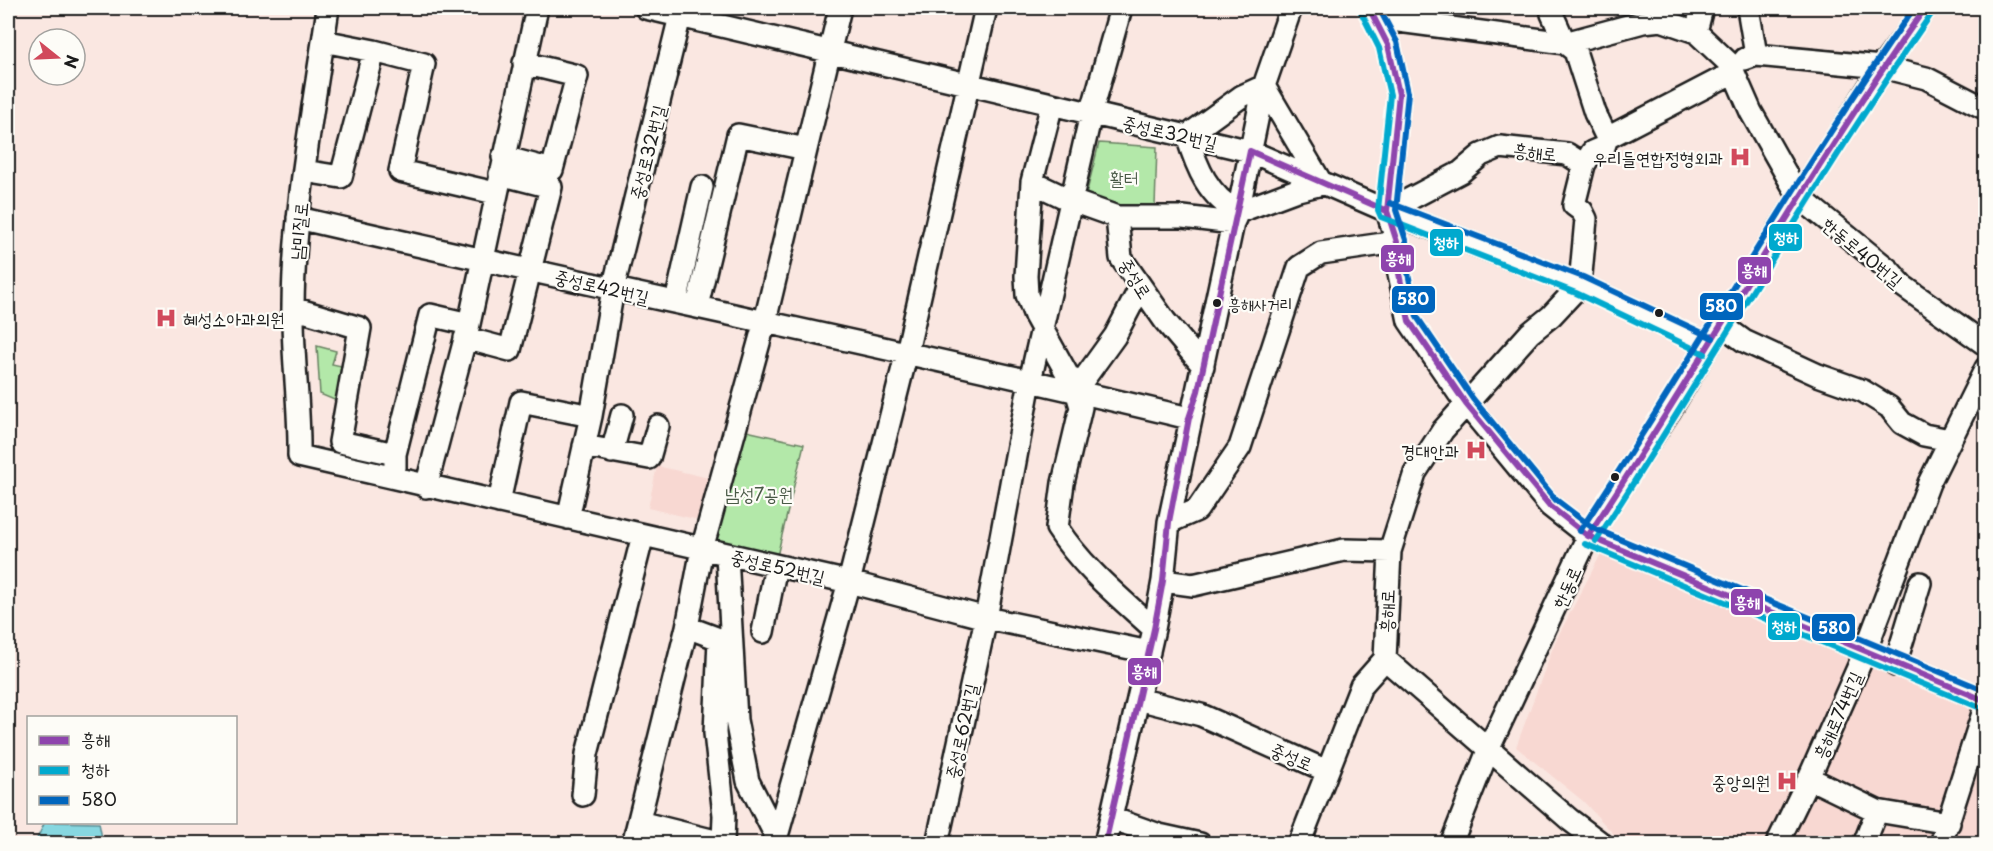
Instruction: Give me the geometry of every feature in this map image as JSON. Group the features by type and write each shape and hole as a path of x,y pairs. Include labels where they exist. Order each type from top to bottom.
{"street":[{"name":"남미질로","path":"299,456 300,408 293,308 298,218 328,8"},
{"path":"426,487 467,331 537,8"},
{"name":"중성로32번길","path":"646,8 681,12 830,51 1250,152 1387,211 1580,285 1709,346"},
{"path":"633,843 687,627 702,549 765,321 840,8"},
{"path":"778,840 849,582 907,352 986,8"},
{"path":"986,618 1030,381 1091,114 1121,8"},
{"path":"1105,843 1154,629 1163,581 1169,522 1189,418 1203,366 1264,86 1291,8"},
{"path":"1552,8 1552,14 1565,43 1575,51 1595,113 1607,138"},
{"path":"1696,32 1702,8"},
{"path":"1748,8 1756,55"},
{"name":"한동로","path":"1451,843 1489,748 1588,536 1709,346 1882,66 1925,8"},
{"path":"1373,11 1388,45 1399,94 1387,211 1397,242 1398,269 1409,321 1466,404 1550,506 1588,536 1986,703 1941,843"},
{"name":"한동로40번길","path":"1373,11 1565,43 1643,22 1661,20 1696,32 1731,69 1799,197 1889,270 1903,286 1986,345"},
{"name":"중성로32번길","path":"613,289 681,12"},
{"path":"323,41 424,64 400,171 499,175 552,170 577,76 524,63"},
{"path":"304,171 341,177 374,51"},
{"path":"1580,285 1586,219 1582,211 1574,205 1584,165 1592,152 1604,147 1607,138 1756,55 1882,66 1926,78 1986,109"},
{"path":"1236,218 1200,175 1187,136 1242,96 1264,86"},
{"path":"1032,182 1072,201 1117,217 1236,218 1294,191 1322,184 1264,86"},
{"path":"1052,104 1032,182 1026,276 1027,295 1035,316 1076,390 1081,407 1063,483 1056,528 1071,550 1091,572 1154,629"},
{"path":"687,304 738,135 806,149"},
{"name":"흥해로","path":"1387,211 1461,172 1481,155 1500,147 1567,154 1584,165"},
{"path":"395,477 395,454 430,315 510,350 551,188 499,175"},
{"path":"687,304 702,187"},
{"name":"중성로","path":"1117,217 1121,258 1140,288 1203,366"},
{"name":"중성로42번길","path":"298,218 483,261 532,269 613,289 907,352 1189,418"},
{"path":"1169,522 1197,510 1240,447 1299,267 1322,253 1397,242"},
{"name":"흥해로","path":"1385,659 1385,615 1390,551 1415,473 1443,430 1530,333 1551,316 1580,285"},
{"path":"1076,390 1115,336 1140,288"},
{"path":"568,518 591,416 613,289"},
{"path":"293,308 360,328 339,442 395,454"},
{"path":"1722,325 1744,341 1818,375 1863,391 1889,407 1902,423 1924,435 1950,440"},
{"name":"흥해로74번길","path":"1777,843 1809,778 1865,652 1929,483 1986,368"},
{"path":"499,502 520,402 591,416"},
{"path":"612,452 622,416"},
{"path":"584,446 649,458 658,426"},
{"name":"중성로52번길","path":"299,456 395,477 426,487 849,582 986,618 1149,652"},
{"path":"583,795 587,754 643,535"},
{"path":"1163,581 1193,585 1344,550 1390,551"},
{"path":"727,555 736,720 748,782 778,840"},
{"path":"762,632 776,566"},
{"path":"1895,665 1920,583"},
{"name":"중성로62번길","path":"937,843 986,618"},
{"path":"639,822 723,843 724,815 715,733 719,639 687,627"},
{"path":"1385,659 1570,820 1602,843"},
{"name":"중성로","path":"1138,699 1201,715 1327,771 1361,686 1385,659"},
{"path":"1299,843 1327,771"},
{"name":"흥해로74번길","path":"1809,778 1877,811 1949,823"},
{"path":"1864,843 1877,811"},
{"path":"1111,818 1159,835 1200,843"}],"shaded area":[{"path":"657,466 713,479 703,521 648,508"},
{"path":"1603,550 1985,716 1985,843 1622,843 1583,801 1516,747 1555,642"}],"green space":[{"name":"활터","path":"1099,143 1157,147 1155,206 1123,209 1085,199"},
{"path":"317,346 336,351 332,364 346,367 339,402 320,394"},
{"name":"남성7공원","path":"742,430 804,444 777,556 715,541"}],"water":[{"path":"44,824 99,824 103,843 35,843"}],"transit line":[{"name":"흥해","path":"1369,8 1388,45 1399,94 1387,211 1397,242 1398,269 1409,321 1466,404 1550,506 1588,536 1986,701"},
{"name":"580","path":"1379,8 1397,42 1408,93 1396,210 1406,240 1407,268 1417,317 1473,399 1556,500 1593,528 1986,691"},
{"name":"580","path":"1580,531 1786,202 1914,8"},
{"name":"흥해","path":"1588,536 1837,138 1925,8"},
{"name":"청하","path":"1361,12 1379,48 1390,95 1378,210 1381,217 1576,293 1705,354"},
{"name":"청하","path":"1596,541 1803,209 1932,13"},
{"name":"흥해","path":"1250,151 1387,211"},
{"name":"흥해","path":"1105,844 1154,629 1163,581 1169,522 1189,418 1198,391 1250,151"},
{"name":"580","path":"1390,203 1583,277 1713,338"},
{"name":"청하","path":"1585,544 1983,709"}],"place":[{"name":"우리들연합정형외과","path":"1740,157"},
{"name":"흥해사거리","path":"1217,303"},
{"name":"혜성소아과의원","path":"166,318"},
{"name":"경대안과","path":"1476,450"},
{"name":"중앙의원","path":"1787,781"}]}
